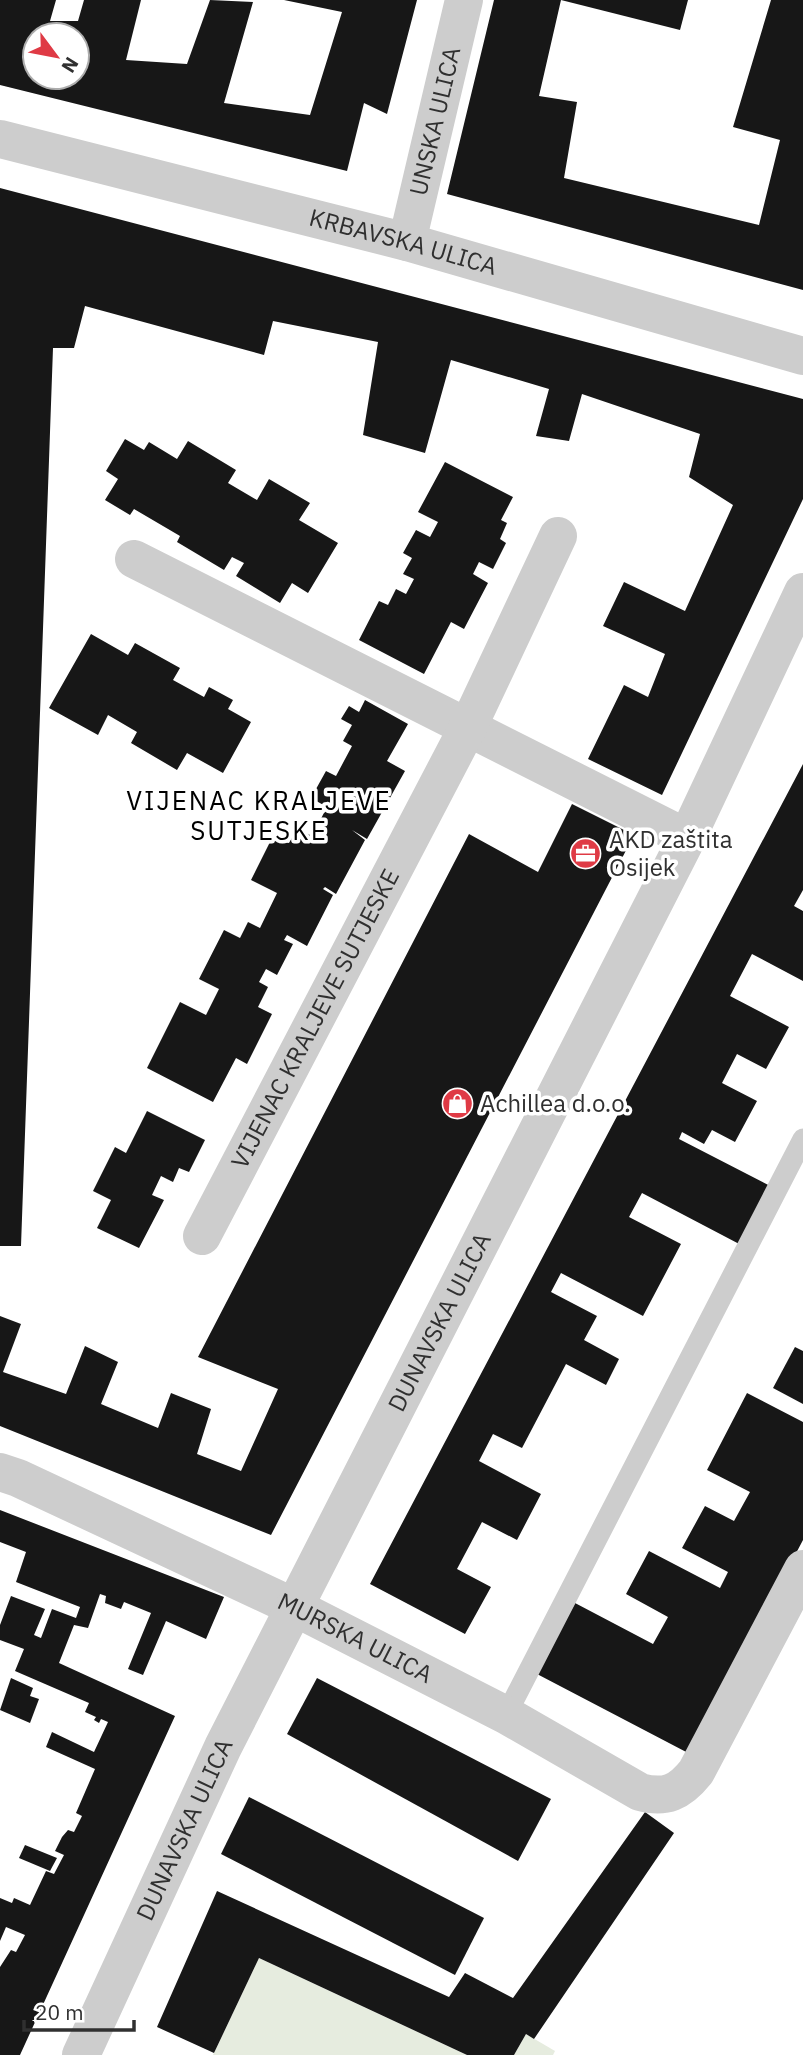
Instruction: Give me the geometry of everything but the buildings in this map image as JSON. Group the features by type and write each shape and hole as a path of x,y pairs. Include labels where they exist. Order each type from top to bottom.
{"street":[{"name":"UNSKA ULICA","path":"407,242 464,0"},
{"name":"KRBAVSKA ULICA","path":"0,139 407,242 803,356"},
{"name":"VIJENAC KRALJEVE SUTJESKE","path":"202,1236 468,727 558,536"},
{"path":"134,559 687,838"},
{"name":"DUNAVSKA ULICA","path":"81,2055 223,1747 687,838 803,592"},
{"name":"MURSKA ULICA","path":"0,1472 31,1483 294,1607 506,1714 640,1792 655,1796 670,1795 684,1787 696,1772 803,1569"}],"lane":[{"path":"506,1714 803,1139"}],"shaded area":[{"path":"259,1958 467,2055 213,2055"},
{"path":"526,2034 555,2051 553,2055 514,2055"}],"place":[{"name":"AKD zaštita Osijek","path":"586,854"},
{"name":"Achillea d.o.o.","path":"457,1104"}],"district":[{"name":"VIJENAC KRALJEVE SUTJESKE","path":"259,816"}]}
